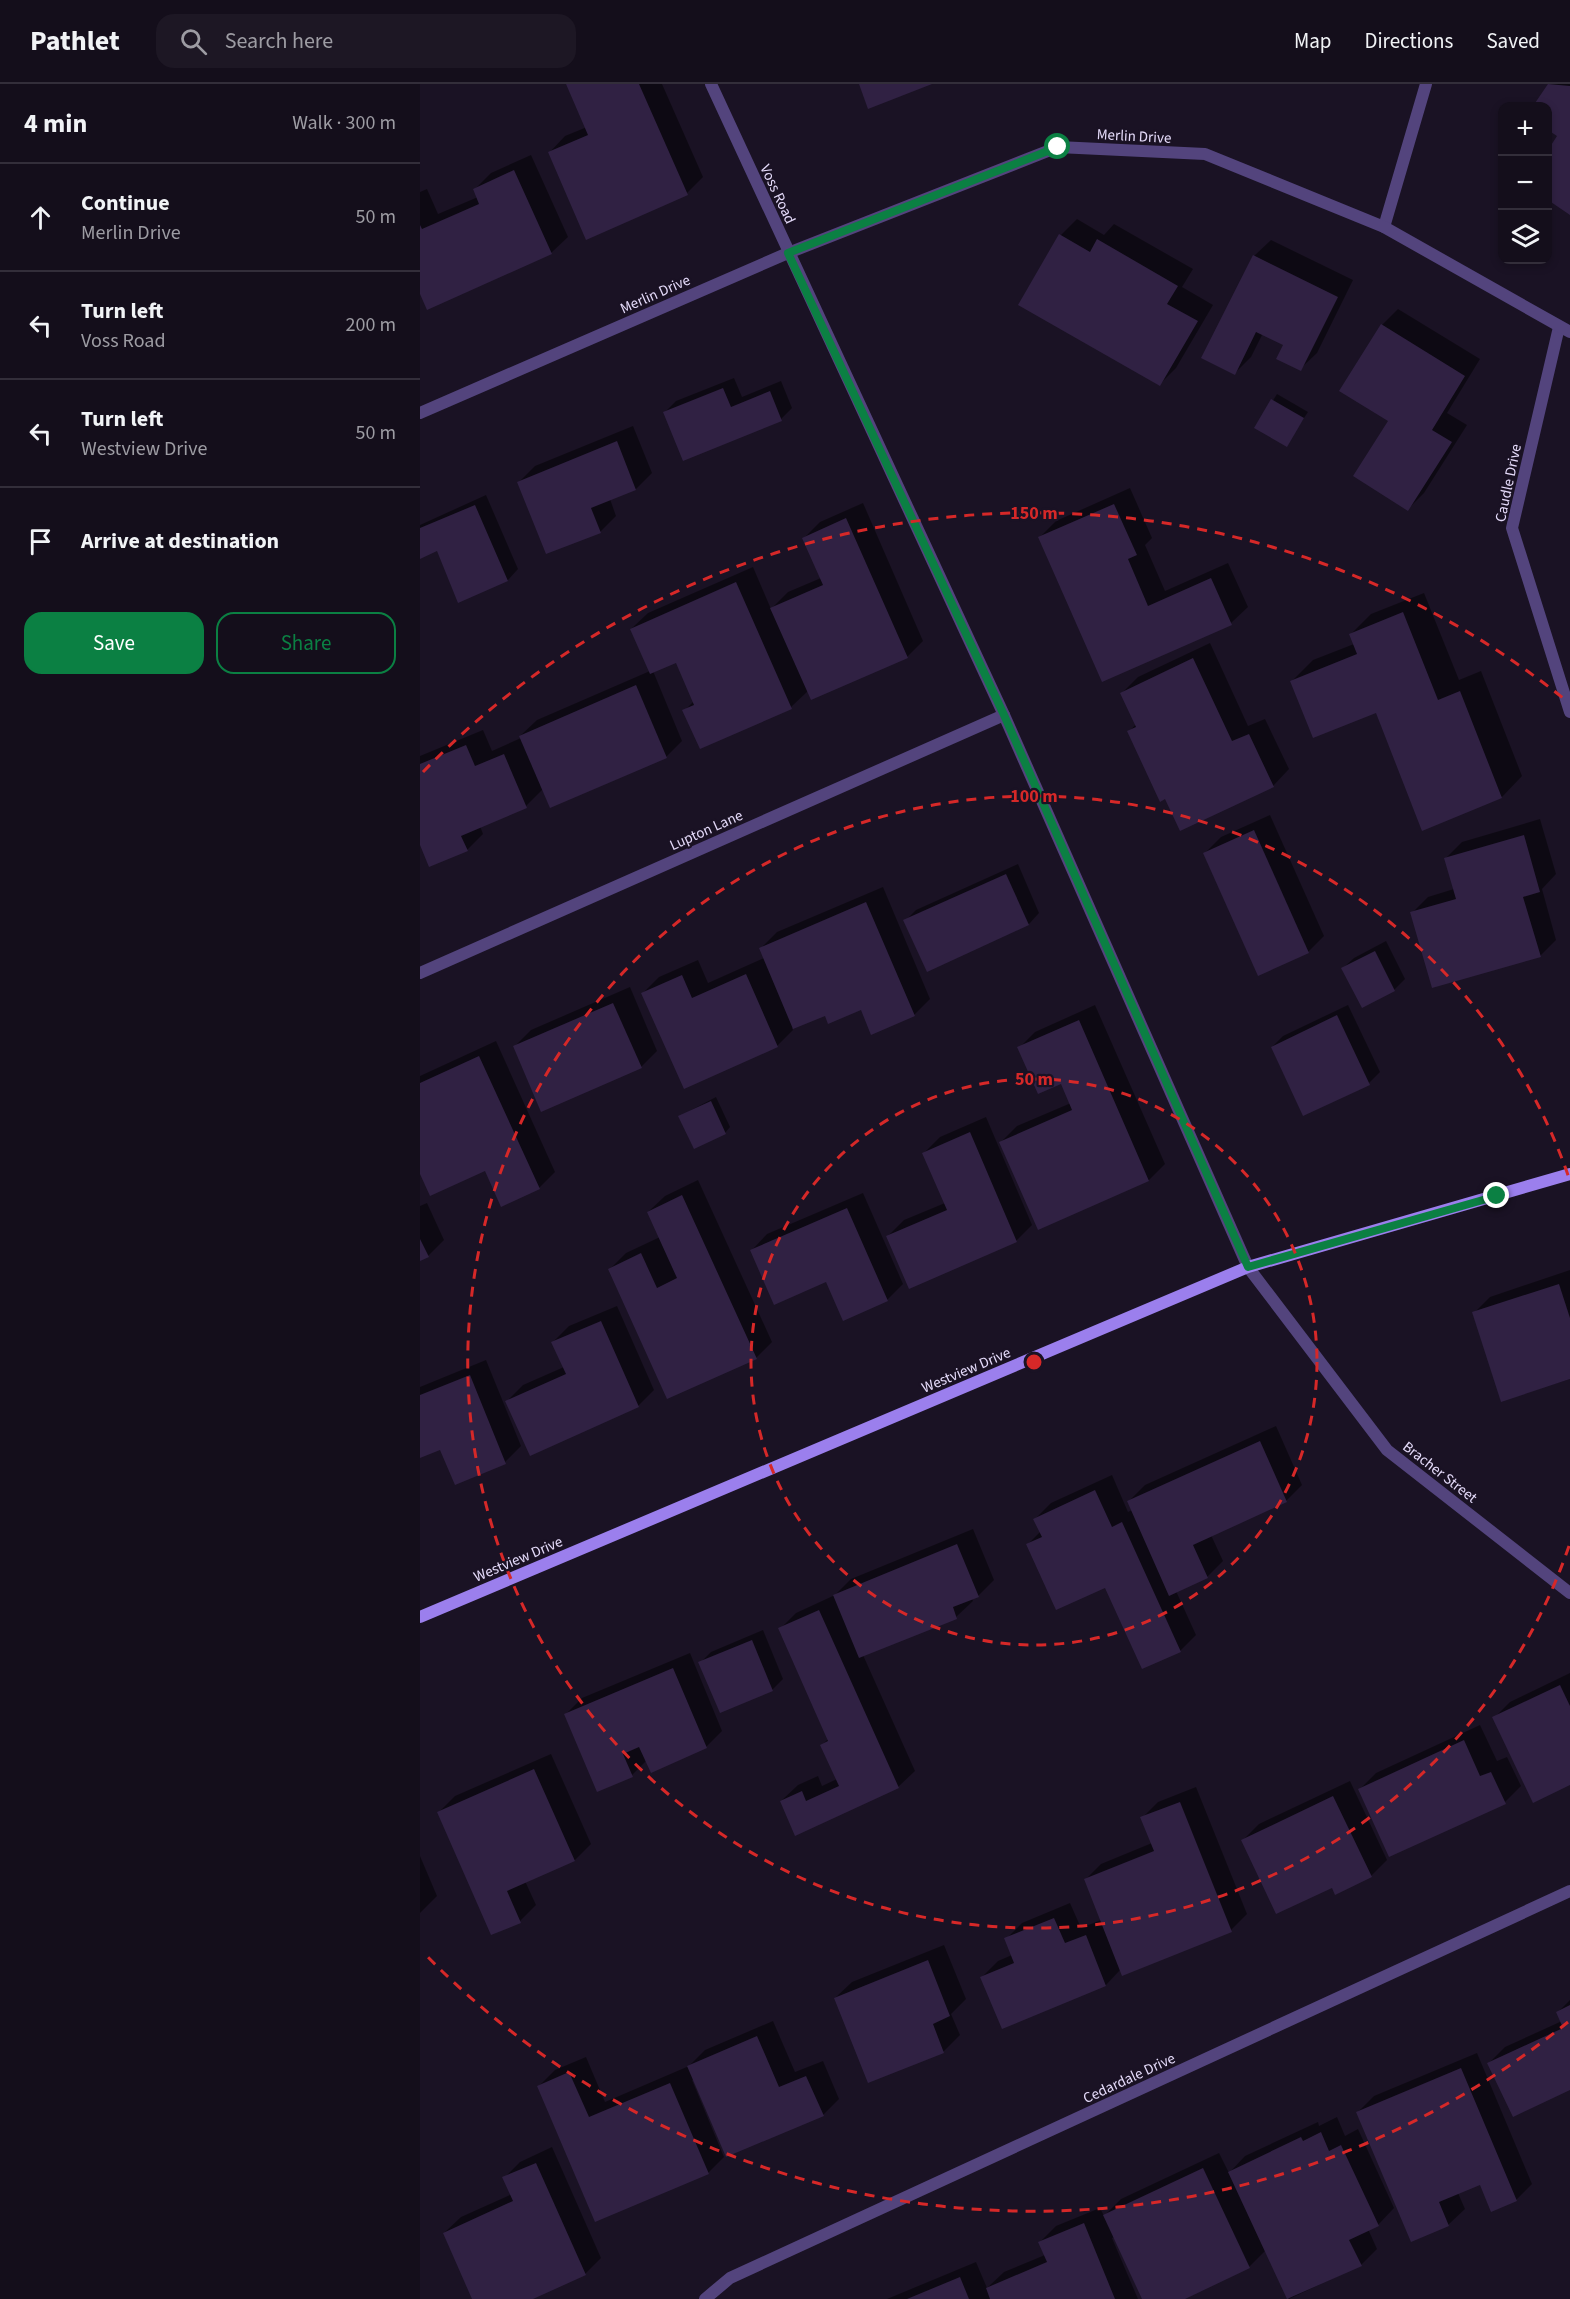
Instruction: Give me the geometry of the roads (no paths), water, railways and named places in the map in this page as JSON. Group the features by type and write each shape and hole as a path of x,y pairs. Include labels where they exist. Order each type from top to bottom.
{"main road":[{"name":"Westview Drive","path":"420,1617 1248,1267 1570,1174"}],"street":[{"name":"Voss Road","path":"711,84 1004,715 1248,1267"},
{"path":"1384,227 1426,84"},
{"name":"Merlin Drive","path":"420,413 788,253 1058,147 1205,154 1384,227 1565,329"},
{"name":"Caudle Drive","path":"1565,329 1512,528 1570,712"},
{"name":"Lupton Lane","path":"420,973 1004,715"},
{"name":"Bracher Street","path":"1248,1267 1387,1450 1570,1593"},
{"name":"Cedardale Drive","path":"705,2299 730,2278 1570,1892"}]}
